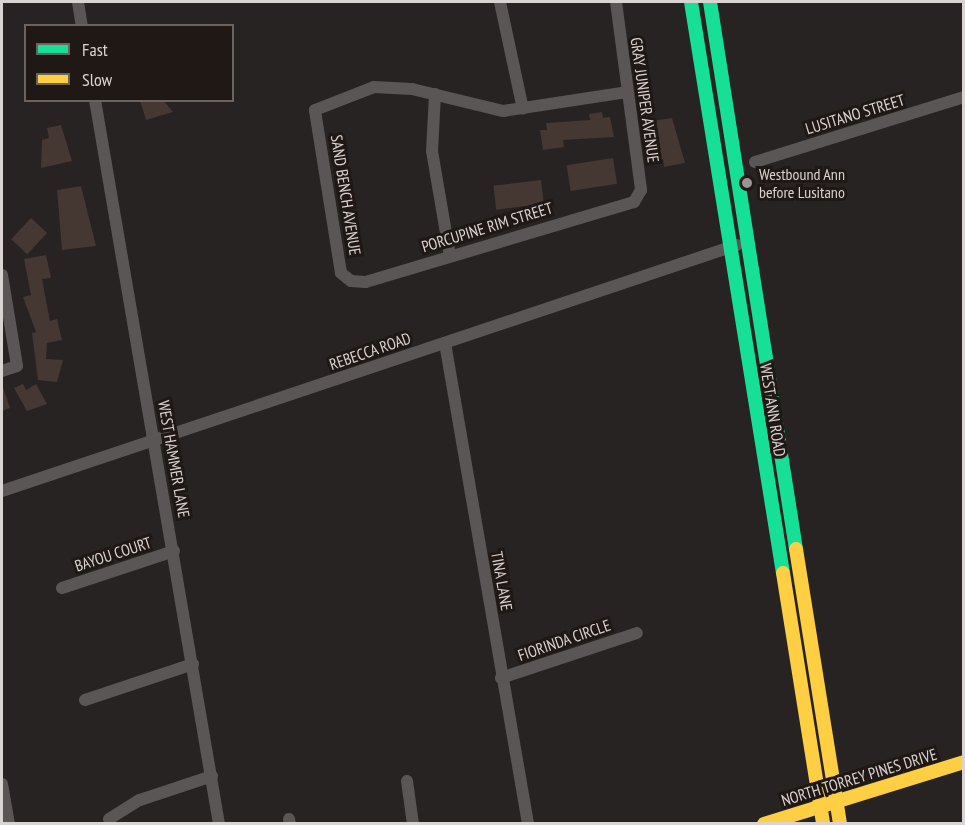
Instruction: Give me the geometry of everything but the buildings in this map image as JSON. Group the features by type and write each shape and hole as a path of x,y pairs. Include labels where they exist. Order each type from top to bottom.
{"main road":[{"name":"WEST ANN ROAD","path":"691,2 823,824"},
{"name":"WEST ANN ROAD","path":"710,2 840,824"},
{"path":"773,515 789,511"},
{"name":"NORTH TORREY PINES DRIVE","path":"764,824 963,762"}],"street":[{"path":"78,2 82,24"},
{"path":"500,2 523,109"},
{"name":"GRAY JUNIPER AVENUE","path":"616,2 641,190 634,202"},
{"name":"SAND BENCH AVENUE","path":"351,281 341,273 315,110 374,87 435,94"},
{"path":"450,256 432,151 435,94 503,111 627,92"},
{"name":"LUSITANO STREET","path":"755,162 963,97"},
{"name":"WEST HAMMER LANE","path":"95,102 219,824"},
{"name":"PORCUPINE RIM STREET","path":"351,281 366,282 634,202"},
{"name":"REBECCA ROAD","path":"2,491 445,343 729,245 748,245"},
{"path":"2,275 17,366 2,371"},
{"name":"TINA LANE","path":"445,343 528,824"},
{"name":"BAYOU COURT","path":"62,588 174,551"},
{"name":"FIORINDA CIRCLE","path":"501,678 637,633"},
{"path":"85,700 193,664"},
{"path":"109,819 140,800 212,776"},
{"path":"407,781 413,824"},
{"path":"2,784 9,824"}],"traffic: fast":[{"path":"691,2 783,573"},
{"path":"710,2 796,549"}],"traffic: slow":[{"path":"796,549 840,824"},
{"path":"783,573 823,824"},
{"path":"764,824 964,762"}],"place":[{"name":"Westbound Ann before Lusitano","path":"747,183"}]}
